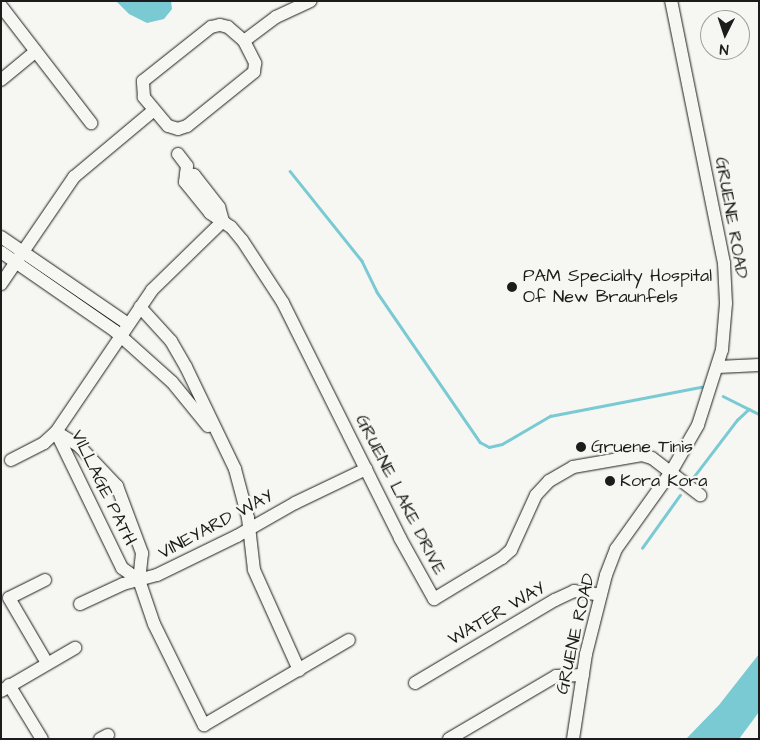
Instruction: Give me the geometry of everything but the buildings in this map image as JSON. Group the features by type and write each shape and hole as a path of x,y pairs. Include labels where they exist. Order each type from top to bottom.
{"street":[{"path":"244,41 284,13 311,1"},
{"name":"GRUENE ROAD","path":"573,739 583,675 601,594 616,549 671,472 698,425 718,367 726,303 724,263 671,1"},
{"path":"1,6 91,123"},
{"path":"211,27 228,27 244,41 255,63 254,72 187,126 172,128 153,111 142,93 143,81 211,27"},
{"path":"1,80 36,51"},
{"path":"1,284 74,177 153,111"},
{"name":"GRUENE LAKE DRIVE","path":"178,154 187,166 186,174 194,175 219,207 223,221 242,240 283,303 434,599 502,558 511,550 536,495 549,480 573,467 642,455 671,472 700,495"},
{"path":"11,460 38,447 56,432 140,306 166,274 223,221"},
{"path":"1,237 19,257 120,336 186,396 222,446"},
{"path":"1,252 19,257 128,324"},
{"path":"140,306 171,341 186,367 241,488 254,570 276,625 299,670"},
{"path":"718,367 759,366"},
{"name":"VILLAGE PATH","path":"56,432 122,568 139,580"},
{"name":"VILLAGE PATH","path":"56,432 78,445 117,486 129,512 142,553 139,580 167,654 204,726 349,640"},
{"name":"VINEYARD WAY","path":"80,604 123,584 157,575 249,529 295,503 366,469"},
{"path":"45,580 9,598 47,663"},
{"name":"WATER WAY","path":"415,683 555,600 574,591 601,594"},
{"path":"42,739 5,688 75,648"},
{"path":"449,739 556,676 583,675"}],"water":[{"path":"116,1 171,1 172,9 164,19 147,23 129,14"},
{"path":"759,654 759,712 739,739 686,739 719,705"}],"waterway":[{"path":"290,171 362,261 377,292 480,442 489,447 502,444 550,416 701,387"},
{"path":"723,396 759,414"},
{"path":"692,479 737,420 749,409"},
{"path":"642,548 680,495"}],"place":[{"name":"PAM Specialty Hospital Of New Braunfels","path":"512,287"},
{"name":"Gruene Tinis","path":"581,447"},
{"name":"Kora Kora","path":"610,481"}]}
